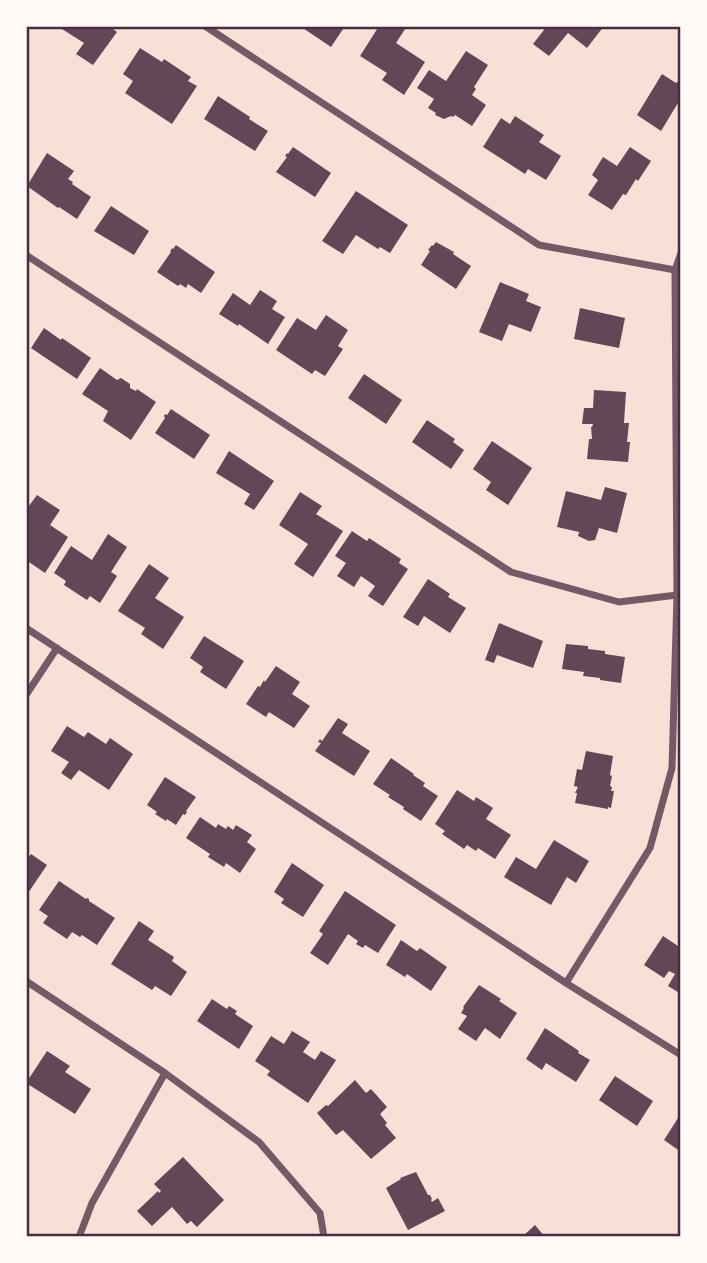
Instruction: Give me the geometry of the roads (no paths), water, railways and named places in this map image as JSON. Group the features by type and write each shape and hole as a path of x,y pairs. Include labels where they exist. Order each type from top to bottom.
{"street":[{"path":"205,26 539,245 675,270"},
{"path":"566,983 650,848 672,768 677,595 675,270 681,253"},
{"path":"26,255 511,572 619,601 677,595"},
{"path":"26,628 566,983 681,1055"},
{"path":"26,695 57,648"},
{"path":"26,981 165,1073 259,1142 320,1213 324,1237"},
{"path":"79,1237 92,1203 165,1073"}]}
